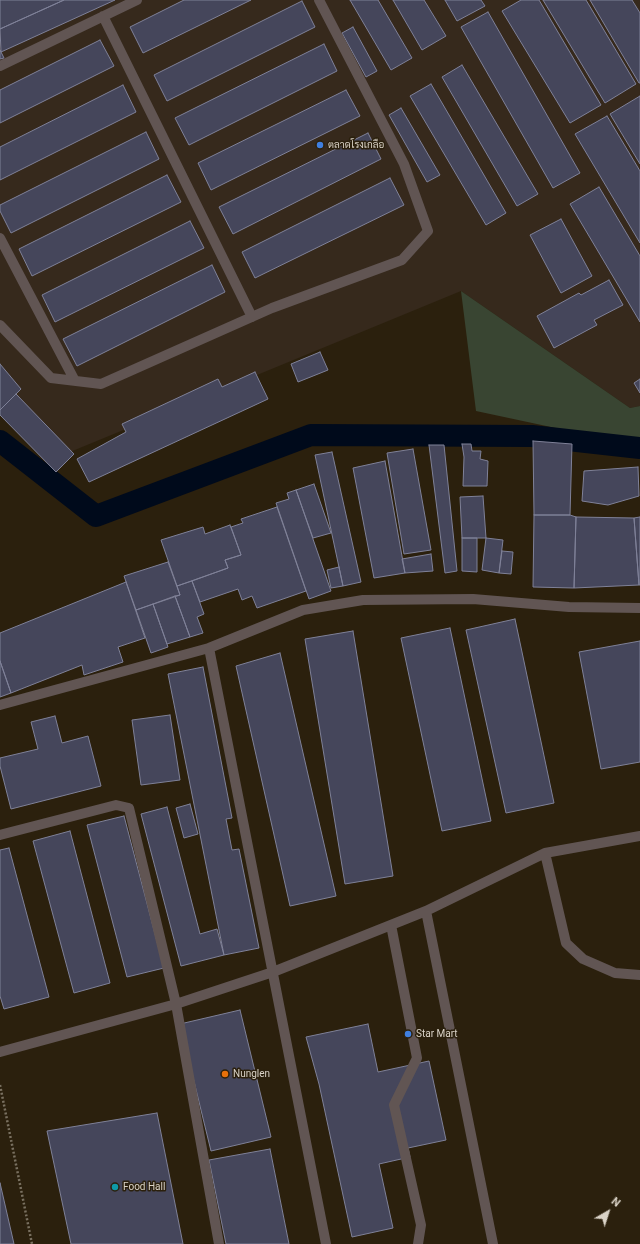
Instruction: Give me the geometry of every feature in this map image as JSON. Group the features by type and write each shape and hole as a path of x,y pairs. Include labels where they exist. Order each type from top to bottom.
{"street":[{"path":"0,66 137,0"},
{"path":"0,325 51,378 101,384 272,308 402,260 428,231 404,164 319,0"},
{"path":"103,16 252,317"},
{"path":"0,238 75,381"},
{"path":"0,705 209,648 304,610 363,600 473,599 569,607 640,608"},
{"path":"209,648 326,1244"},
{"path":"0,835 116,805 129,808 176,1004 219,1244"},
{"path":"0,1052 176,1004 273,972 426,911 545,853 640,836"},
{"path":"545,853 566,943 583,960 615,973 640,975"},
{"path":"426,911 493,1244"},
{"path":"391,925 416,1058 394,1106 420,1225 418,1244"}],"path":[{"path":"0,1085 32,1244"}],"shaded area":[{"name":"ตลาดโรงเกลือ","path":"0,0 640,0 640,406 630,408 461,291 70,452 0,387"}],"green space":[{"path":"461,291 630,408 640,406 640,446 476,411"}],"building":[{"path":"0,0 64,0 0,29"},
{"path":"64,0 115,0 1,52 0,29"},
{"path":"184,0 251,0 143,53 130,27"},
{"path":"350,0 378,0 412,58 391,70"},
{"path":"393,0 424,0 446,36 422,50"},
{"path":"445,0 481,0 485,6 457,21"},
{"path":"521,0 539,0 601,105 570,123 502,11"},
{"path":"543,0 586,0 636,84 605,103"},
{"path":"590,0 632,0 640,13 640,83 639,83"},
{"path":"302,1 315,27 167,101 154,75"},
{"path":"488,12 580,173 553,188 461,27"},
{"path":"353,27 377,71 366,77 342,33"},
{"path":"100,40 114,66 0,123 0,90"},
{"path":"324,44 337,71 189,145 175,118"},
{"path":"0,50 4,58 0,59"},
{"path":"462,65 538,194 517,206 442,77"},
{"path":"431,84 506,213 486,225 410,96"},
{"path":"123,85 136,112 0,180 0,147"},
{"path":"346,90 360,116 211,190 198,163"},
{"path":"640,96 640,164 610,114"},
{"path":"401,108 440,175 427,182 389,115"},
{"path":"607,116 640,171 640,243 575,134"},
{"path":"146,132 159,159 11,233 0,211 0,205"},
{"path":"368,133 381,159 233,234 219,207"},
{"path":"167,175 181,202 32,276 19,249"},
{"path":"390,178 404,205 255,278 242,252"},
{"path":"599,187 640,256 640,322 570,204"},
{"path":"561,219 592,276 561,293 530,235"},
{"path":"190,221 204,248 55,322 42,295"},
{"path":"212,265 225,292 77,366 63,339"},
{"path":"609,280 623,305 594,320 597,325 554,348 537,316 579,293 581,295"},
{"path":"320,352 328,370 298,382 291,364"},
{"path":"0,364 21,389 0,410"},
{"path":"255,372 268,399 89,482 77,459 126,432 122,424 218,379 222,387"},
{"path":"640,379 640,393 634,383"},
{"path":"16,394 74,454 56,472 0,415 0,410"},
{"path":"533,441 572,444 570,515 534,515"},
{"path":"462,444 471,444 472,451 481,451 480,459 488,461 487,486 463,486 464,457"},
{"path":"429,445 444,445 457,571 445,573"},
{"path":"413,449 431,550 404,554 387,453"},
{"path":"332,452 361,582 343,586 315,455"},
{"path":"385,461 405,573 374,578 353,468"},
{"path":"638,467 639,496 608,505 582,501 584,471"},
{"path":"314,484 331,533 313,538 296,490"},
{"path":"296,490 331,591 309,599 276,503 289,499 287,493"},
{"path":"483,496 486,538 462,538 460,497"},
{"path":"277,507 306,591 257,608 252,596 242,600 238,589 200,602 192,581 228,568 225,560 241,555 231,527 243,523 241,519"},
{"path":"534,515 570,515 576,517 574,588 533,587"},
{"path":"576,517 634,518 639,585 574,588"},
{"path":"640,517 640,585 639,585 634,518"},
{"path":"230,525 241,555 225,560 228,568 177,586 161,540 203,527 205,534"},
{"path":"462,538 477,538 477,572 462,571"},
{"path":"486,538 503,540 499,573 482,570"},
{"path":"502,551 513,552 511,574 499,573"},
{"path":"431,554 433,571 405,573 402,559"},
{"path":"168,562 180,595 136,610 124,576"},
{"path":"339,567 343,586 331,588 327,570"},
{"path":"192,581 204,614 197,617 203,633 190,637 175,596 180,595 177,586"},
{"path":"126,582 145,638 118,647 123,662 84,675 82,665 11,693 0,661 0,633"},
{"path":"175,596 190,637 167,644 153,604"},
{"path":"153,604 168,647 151,653 136,610"},
{"path":"515,619 554,803 506,813 466,630"},
{"path":"450,628 491,821 442,831 401,638"},
{"path":"353,631 393,876 345,884 305,639"},
{"path":"640,641 640,762 601,769 579,652"},
{"path":"280,653 336,896 290,906 236,666"},
{"path":"0,661 11,693 0,697"},
{"path":"203,667 232,818 226,819 232,850 239,849 259,948 224,955 168,674"},
{"path":"170,715 180,780 141,785 132,720"},
{"path":"55,716 62,743 88,736 101,786 11,809 0,766 0,758 38,749 31,722"},
{"path":"190,804 198,834 184,838 176,808"},
{"path":"167,807 200,934 217,929 224,955 181,966 141,814"},
{"path":"124,816 164,968 127,977 87,825"},
{"path":"70,831 110,983 74,993 33,841"},
{"path":"9,848 49,997 4,1009 0,996 0,850"},
{"path":"240,1010 271,1137 211,1151 180,1024"},
{"path":"368,1024 378,1072 429,1061 446,1140 408,1148 410,1157 379,1164 393,1228 352,1237 319,1084 306,1037"},
{"name":"Food Hall","path":"157,1113 183,1244 71,1244 47,1131"},
{"path":"270,1149 289,1244 226,1244 209,1160"},
{"path":"0,1183 14,1244 0,1244"}],"waterway":[{"path":"0,441 96,516 311,435 532,436 640,448"}],"place":[{"name":"ตลาดโรงเกลือ","path":"320,145"},
{"name":"Star Mart","path":"408,1034"},
{"name":"Nunglen","path":"225,1074"},
{"name":"Food Hall","path":"115,1187"}]}
